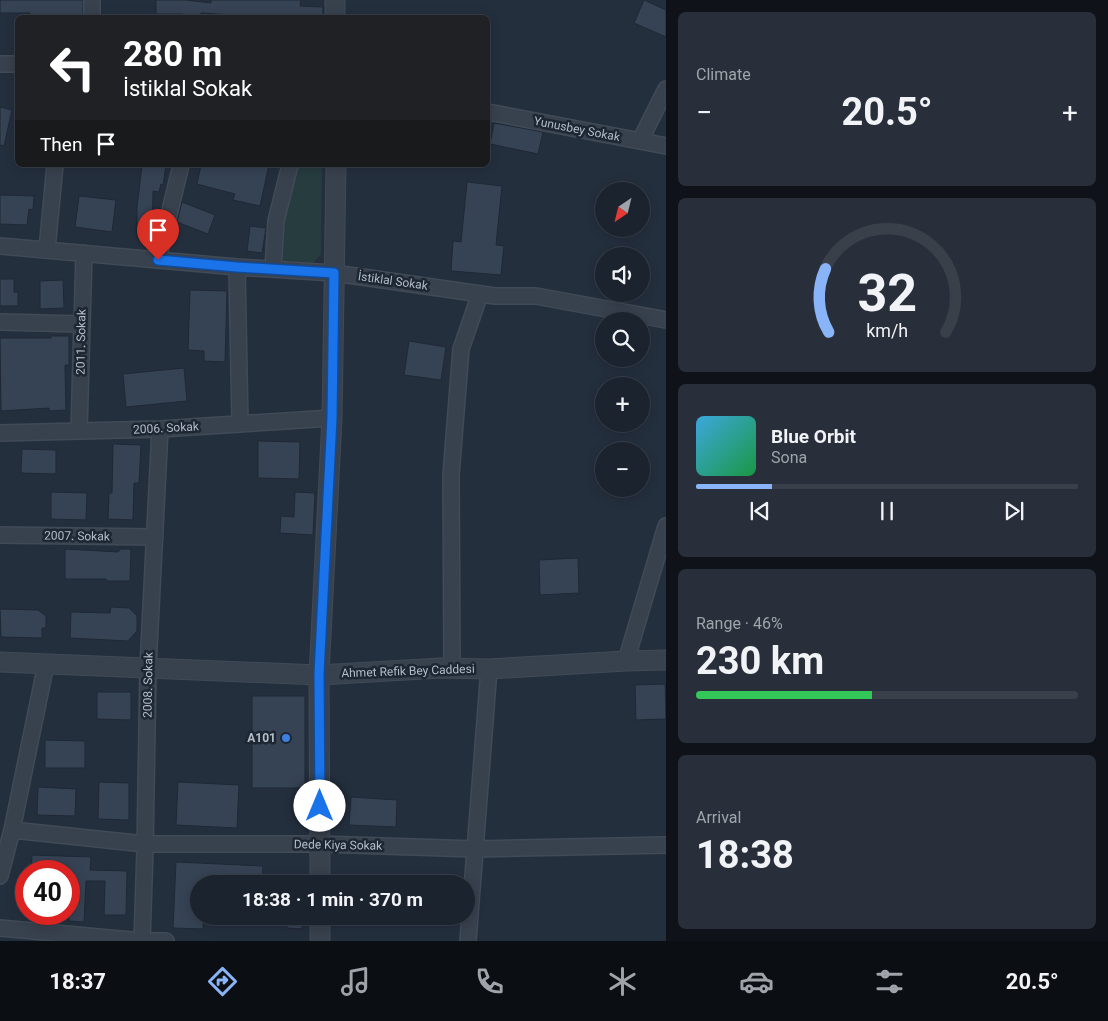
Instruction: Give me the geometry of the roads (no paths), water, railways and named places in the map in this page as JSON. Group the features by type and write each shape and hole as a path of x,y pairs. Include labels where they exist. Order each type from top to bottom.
{"street":[{"path":"92,0 92,15"},
{"path":"335,0 335,15"},
{"path":"0,64 15,64"},
{"path":"640,141 666,89"},
{"name":"Yunusbey Sokak","path":"490,112 666,146"},
{"path":"47,249 55,167"},
{"path":"158,260 181,167"},
{"path":"273,269 276,221 290,167"},
{"path":"320,875 319,674 332,418 336,167"},
{"name":"İstiklal Sokak","path":"0,246 237,267 334,273 494,296 536,296 666,320"},
{"name":"2011. Sokak","path":"79,431 84,253"},
{"path":"237,267 240,424"},
{"path":"452,668 451,474 461,349 480,294"},
{"path":"0,322 81,324"},
{"name":"2006. Sokak","path":"0,433 160,429 332,418"},
{"name":"2008. Sokak","path":"142,941 148,667 160,429"},
{"path":"626,661 666,526"},
{"name":"2007. Sokak","path":"0,535 154,537"},
{"name":"Ahmet Refik Bey Caddesi","path":"0,662 319,674 452,668 489,669 666,660"},
{"path":"0,876 12,830 46,664"},
{"path":"468,941 489,669"},
{"name":"Dede Kiya Sokak","path":"12,830 145,844 320,844 476,849 666,845"},
{"path":"320,925 320,941"},
{"path":"0,928 142,941 166,941"}],"place":[{"name":"A101","path":"286,738"}]}
